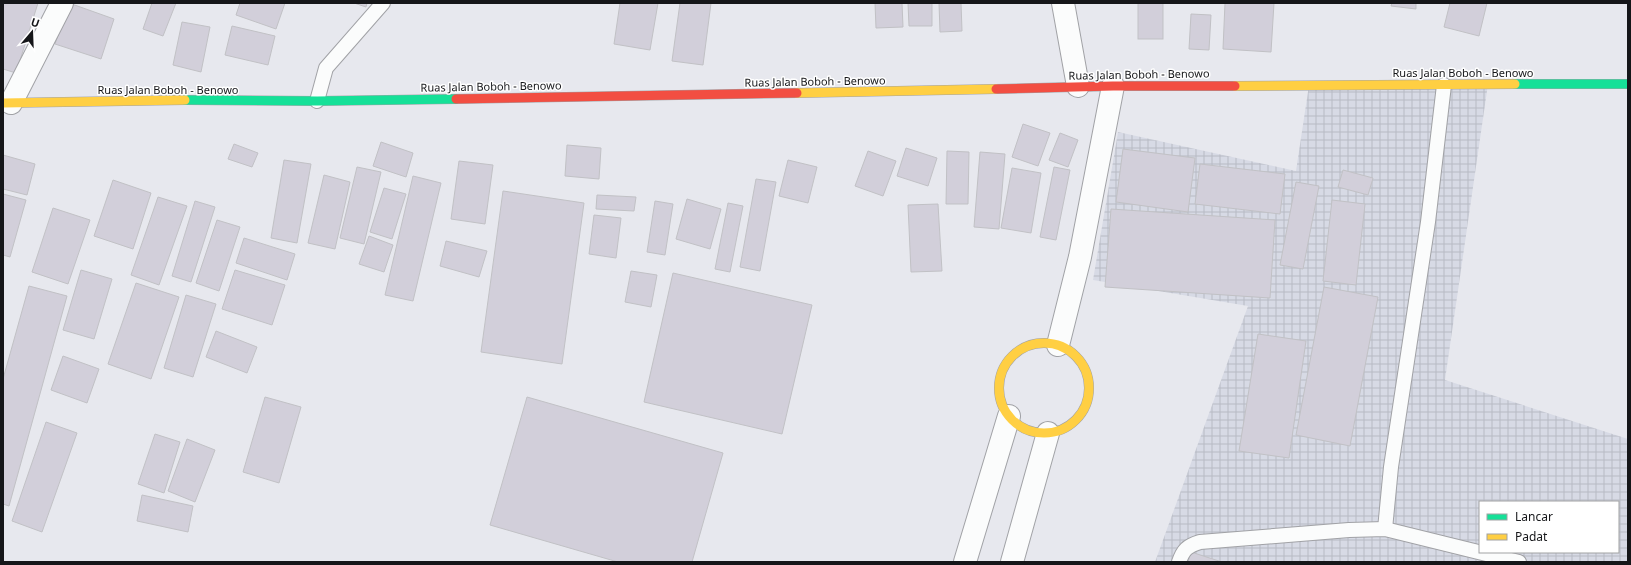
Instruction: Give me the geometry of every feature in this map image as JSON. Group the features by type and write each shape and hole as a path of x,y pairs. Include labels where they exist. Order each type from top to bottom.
{"main road":[{"name":"Ruas Jalan Boboh - Benowo","path":"7,103 155,100 317,101 911,92 1078,86 1628,84"},
{"path":"1041,343 1058,345 1073,353 1084,368 1089,384 1088,402 1079,418 1065,428 1048,433 1033,432 1020,426 1009,416 1000,402 999,385 1002,370 1012,356 1025,347 1041,343"}],"street":[{"path":"7,103 62,3"},
{"path":"1064,3 1078,86"},
{"path":"1058,345 1080,257 1113,86"},
{"path":"965,562 1009,416"},
{"path":"1012,562 1048,433"}],"lane":[{"path":"317,101 326,68 383,3"},
{"path":"1385,529 1391,467 1428,222 1444,84"},
{"path":"1179,562 1186,548 1200,542 1349,530 1385,529 1479,552"},
{"path":"1482,553 1519,562"}],"shaded area":[{"path":"1488,84 1445,380 1628,439 1628,562 1155,562 1248,306 1093,280 1118,132 1296,171 1309,85"}],"building":[{"path":"3,3 38,3 16,73 3,69"},
{"path":"69,3 114,19 101,59 55,44"},
{"path":"152,3 176,3 163,36 143,29"},
{"path":"240,3 285,3 276,29 236,15"},
{"path":"354,3 367,3 366,7"},
{"path":"620,3 658,3 650,50 614,44"},
{"path":"680,3 711,3 703,65 672,61"},
{"path":"875,3 902,3 903,27 876,28"},
{"path":"908,3 932,3 932,26 909,26"},
{"path":"939,3 961,3 962,31 940,32"},
{"path":"1138,3 1163,3 1163,39 1138,39"},
{"path":"1225,3 1274,3 1271,52 1223,49"},
{"path":"1392,3 1416,3 1416,9 1391,6"},
{"path":"1450,3 1487,3 1479,36 1444,27"},
{"path":"1191,14 1211,15 1209,50 1189,49"},
{"path":"182,22 210,27 201,72 173,65"},
{"path":"232,26 275,36 268,65 225,55"},
{"path":"1023,124 1050,133 1038,166 1012,157"},
{"path":"1060,133 1078,140 1068,167 1049,160"},
{"path":"381,142 413,153 406,177 373,166"},
{"path":"234,144 258,153 252,167 228,159"},
{"path":"567,145 601,148 599,179 565,176"},
{"path":"906,148 937,158 928,186 897,176"},
{"path":"1123,149 1195,158 1188,212 1116,202"},
{"path":"868,151 896,161 883,196 855,186"},
{"path":"947,151 969,152 968,204 946,204"},
{"path":"980,152 1005,154 999,229 974,227"},
{"path":"3,155 35,164 27,195 3,189"},
{"path":"284,160 311,164 297,243 271,238"},
{"path":"788,160 817,167 808,203 779,196"},
{"path":"459,161 493,165 485,224 451,219"},
{"path":"1200,164 1285,174 1280,214 1195,204"},
{"path":"357,167 381,172 364,244 340,238"},
{"path":"1054,167 1070,170 1056,240 1040,237"},
{"path":"1012,168 1041,173 1031,233 1001,228"},
{"path":"1343,170 1373,178 1368,195 1338,187"},
{"path":"324,175 350,182 335,249 308,243"},
{"path":"413,176 441,183 413,301 385,295"},
{"path":"756,179 776,182 760,271 740,267"},
{"path":"113,180 151,193 133,249 94,236"},
{"path":"1296,182 1319,186 1303,269 1280,265"},
{"path":"384,188 406,194 392,239 370,232"},
{"path":"503,191 584,203 562,364 481,352"},
{"path":"3,194 26,200 10,257 3,255"},
{"path":"597,195 636,197 634,211 596,209"},
{"path":"158,197 187,206 159,285 131,275"},
{"path":"687,199 721,209 710,249 676,239"},
{"path":"1332,200 1365,204 1356,285 1323,281"},
{"path":"195,201 215,207 191,282 172,276"},
{"path":"655,201 673,204 665,255 647,252"},
{"path":"728,203 743,206 730,272 715,269"},
{"path":"938,204 942,271 911,272 908,205"},
{"path":"53,208 90,220 68,284 32,272"},
{"path":"1111,209 1275,220 1270,298 1105,287"},
{"path":"594,215 621,218 616,258 589,254"},
{"path":"217,220 240,227 219,291 196,283"},
{"path":"369,236 393,245 384,272 359,264"},
{"path":"244,238 295,254 287,280 236,263"},
{"path":"446,241 487,251 479,277 440,266"},
{"path":"81,270 112,279 94,339 63,330"},
{"path":"235,270 285,285 272,325 222,309"},
{"path":"631,271 657,275 651,307 625,302"},
{"path":"673,273 812,305 782,434 644,402"},
{"path":"136,283 179,297 151,379 108,364"},
{"path":"29,286 67,296 9,506 3,504 3,379"},
{"path":"1324,287 1378,297 1350,446 1296,435"},
{"path":"186,295 216,304 193,377 164,368"},
{"path":"216,331 257,347 247,373 206,357"},
{"path":"1258,334 1306,341 1289,458 1239,451"},
{"path":"63,356 99,369 87,403 51,390"},
{"path":"265,397 301,407 279,483 243,472"},
{"path":"527,397 723,453 692,562 618,562 490,525"},
{"path":"46,422 77,433 42,532 12,521"},
{"path":"155,434 180,442 164,493 138,484"},
{"path":"187,439 215,450 195,502 168,491"},
{"path":"142,495 193,506 188,532 137,521"},
{"path":"1191,552 1222,562 1188,562"}],"traffic: fast":[{"path":"1515,84 1628,84"},
{"path":"185,100 317,101 456,99"}],"traffic: slow":[{"path":"1235,86 1515,84"},
{"path":"797,93 996,89"},
{"path":"3,103 185,100"},
{"path":"1044,343 1061,347 1076,356 1085,371 1089,388 1085,405 1076,420 1061,429 1044,433 1027,429 1012,420 1003,405 999,388 1003,371 1012,356 1027,347 1044,343"}],"traffic: jam":[{"path":"996,89 1113,86 1235,86"},
{"path":"456,99 797,93"}]}
